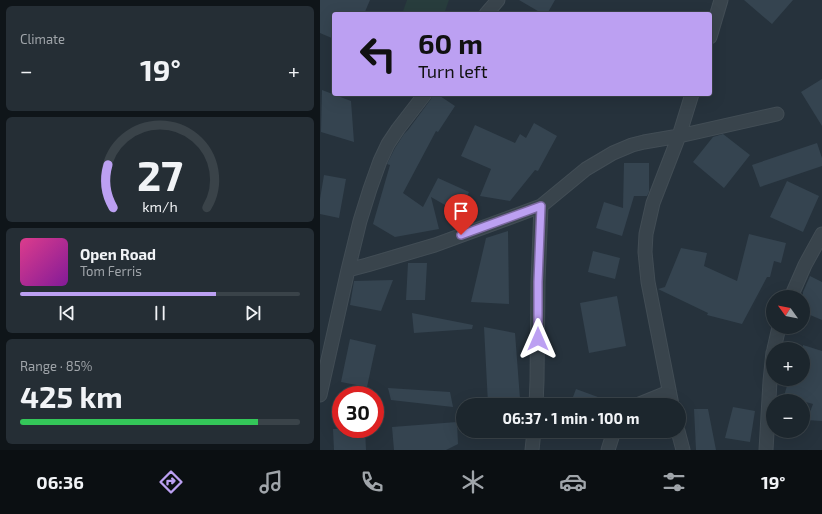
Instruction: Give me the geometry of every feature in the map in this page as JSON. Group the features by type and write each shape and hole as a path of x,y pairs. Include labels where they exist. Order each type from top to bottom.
{"street":[{"path":"488,12 498,0"},
{"path":"712,30 721,0"},
{"path":"320,395 348,270 370,189 388,144 423,96"},
{"path":"670,398 648,282 645,252 646,234 653,203 679,136 691,96"},
{"path":"348,270 435,245 541,206 586,168 613,153 632,145 777,114"},
{"path":"536,398 541,206"},
{"path":"794,290 805,265 822,234"},
{"path":"766,450 769,386"},
{"path":"654,398 669,392"},
{"path":"532,450 533,438"},
{"path":"608,450 612,438"},
{"path":"680,438 683,450"}],"green space":[{"path":"407,0 449,0 445,12 403,12"}],"building":[{"path":"320,0 370,0 365,12 332,12 332,38 320,33"},
{"path":"519,0 555,0 548,12 540,12"},
{"path":"744,0 793,0 772,24"},
{"path":"822,79 822,126 801,92"},
{"path":"322,90 332,94 332,96 338,96 351,101 354,142 321,132"},
{"path":"432,96 440,96 455,106 438,132 436,131 403,193 423,207 438,178 469,192 459,213 431,197 439,229 395,237 373,224 390,165 387,164 404,134"},
{"path":"534,123 557,136 538,171 535,170 510,201 480,196 491,169 461,156 475,125 515,143 520,134 526,138"},
{"path":"723,134 750,155 724,188 693,162 713,137"},
{"path":"817,143 822,158 822,166 760,187 752,165"},
{"path":"624,163 649,163 649,192 647,196 634,196 622,236 596,228 604,202 623,208"},
{"path":"324,175 346,179 339,218 320,214 320,199"},
{"path":"787,181 819,196 803,232 770,217"},
{"path":"508,231 509,304 471,302 486,238"},
{"path":"749,234 786,243 781,263 774,261 770,277 767,277 742,324 707,315 708,313 658,289 665,287 681,248 707,253 704,266 737,281"},
{"path":"593,251 620,258 615,279 588,272"},
{"path":"408,263 427,263 425,300 406,300"},
{"path":"810,276 822,282 822,320 810,315 810,290 804,290"},
{"path":"393,280 381,311 350,305 354,281"},
{"path":"617,296 626,346 589,353 580,303"},
{"path":"412,313 473,325 472,329 414,333"},
{"path":"484,327 515,333 520,398 488,398"},
{"path":"350,339 376,345 367,386 341,382"},
{"path":"810,347 822,351 822,421 810,420 810,412 813,404 810,403 810,394 785,394 787,386 810,386"},
{"path":"388,388 450,392 453,407 391,400"},
{"path":"576,389 601,398 573,398"},
{"path":"733,407 755,411 750,442 725,438"},
{"path":"694,409 708,409 716,450 696,450"},
{"path":"456,422 456,438 458,438 458,444 446,450 394,450 392,427"},
{"path":"333,438 365,438 366,450 334,450"}],"route":[{"path":"461,235 541,206 538,282 538,339"}]}
